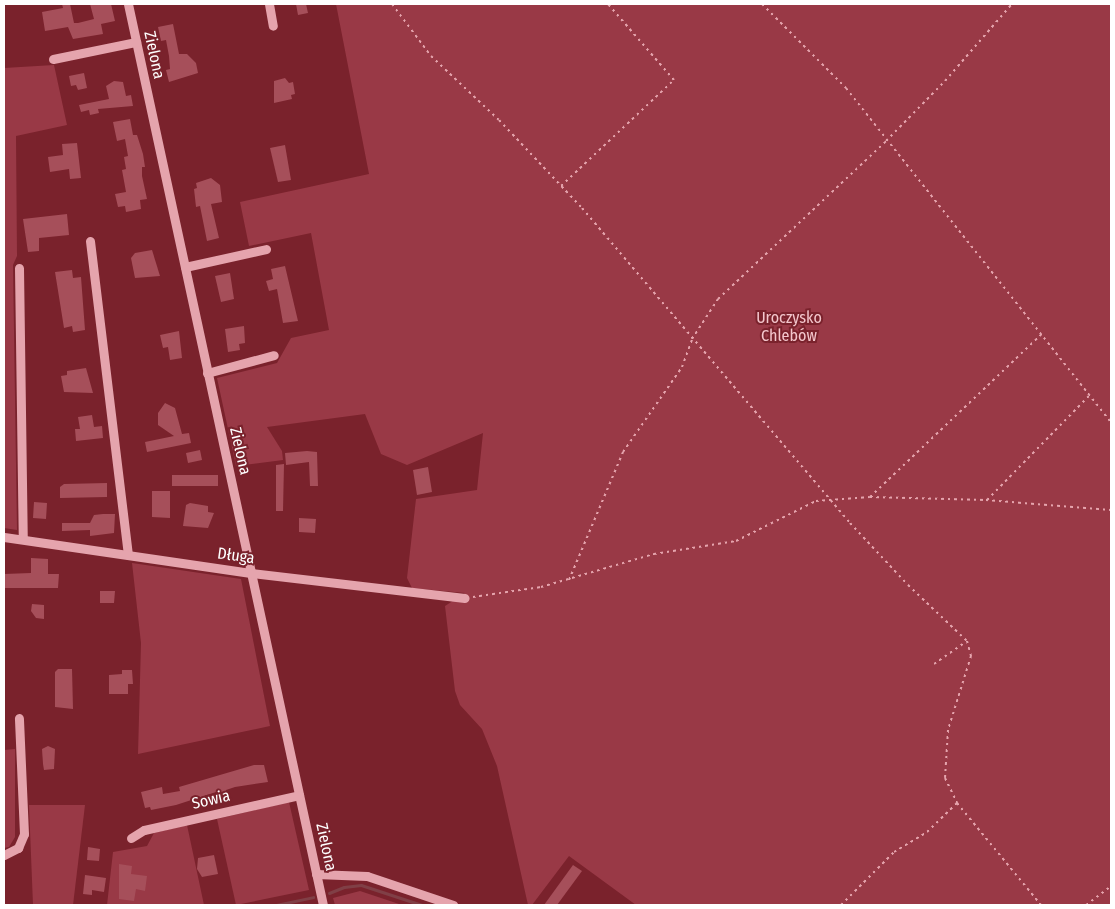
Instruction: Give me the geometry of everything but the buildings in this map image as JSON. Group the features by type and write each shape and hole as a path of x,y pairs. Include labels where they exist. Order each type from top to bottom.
{"street":[{"name":"Zielona","path":"128,4 323,905"},
{"path":"269,4 274,26"},
{"path":"54,59 136,42"},
{"path":"90,240 128,555"},
{"path":"184,267 266,248"},
{"path":"18,268 23,540"},
{"path":"207,373 274,355"},
{"name":"Długa","path":"4,537 252,573 465,598"},
{"path":"4,855 18,848 24,834 19,718"},
{"name":"Sowia","path":"131,838 144,830 300,795"},
{"path":"316,874 367,876 453,905"}],"path":[{"path":"392,4 431,56 499,120 560,186 831,499 908,585 967,641 971,656 944,752 945,778 957,803 1041,905"},
{"path":"560,186 674,80 608,4"},
{"path":"762,4 846,88 886,141 1111,422"},
{"path":"569,580 623,452 682,367 692,339 718,299 886,141 945,81 1012,4"},
{"path":"870,497 1042,334"},
{"path":"986,500 1090,394"},
{"path":"465,598 569,580 654,554 736,540 816,501 870,497 986,500 1111,510"},
{"path":"934,664 967,641"},
{"path":"841,905 894,852 927,832 957,803"},
{"path":"1086,905 1111,886"}],"green space":[{"name":"Uroczysko Chlebów","path":"336,4 1111,4 1111,905 636,905 569,856 532,905 528,905 497,766 482,729 460,705 455,691 445,606 465,593 412,588 407,578 416,499 477,490 483,433 407,465 381,454 365,414 267,427 282,451 283,460 236,466 217,378 277,363 291,338 329,330 311,233 249,246 240,202 369,174"},
{"path":"54,65 67,125 16,136 17,256 13,265 17,530 4,528 4,68"},
{"path":"132,563 241,579 270,726 138,754 141,643"},
{"path":"15,749 15,837 9,847 4,848 4,750"},
{"path":"289,802 309,890 236,905 217,819"},
{"path":"29,805 85,805 73,905 33,905"},
{"path":"187,825 204,905 107,905 113,852 147,846 154,833"},
{"path":"360,891 402,905 335,905 333,898"}],"waterway":[{"path":"329,893 344,887 361,885 422,905"},
{"path":"276,905 313,897"}]}
